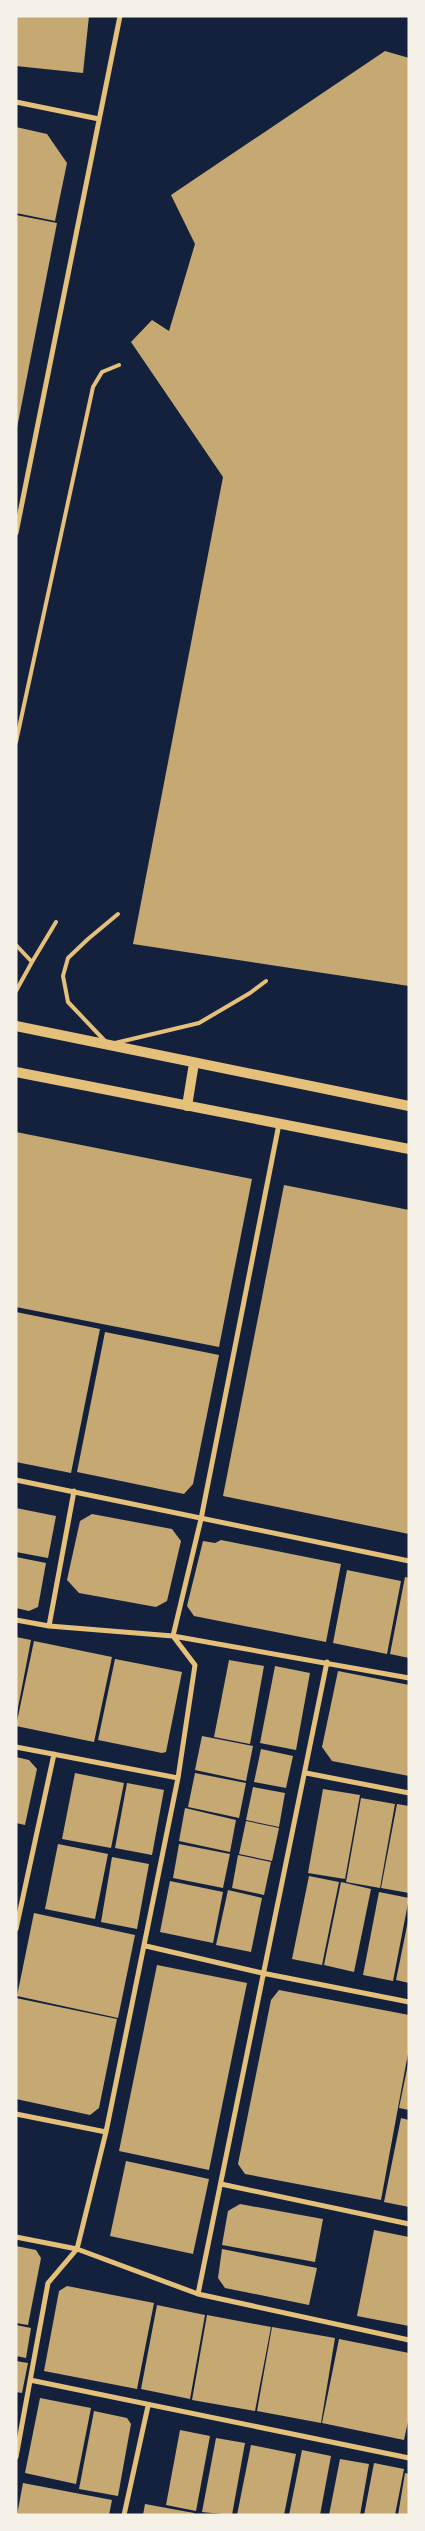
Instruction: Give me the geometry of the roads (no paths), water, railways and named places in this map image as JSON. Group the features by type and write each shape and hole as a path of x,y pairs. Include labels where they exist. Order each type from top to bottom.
{"main road":[{"path":"16,1026 409,1106"},
{"path":"187,1106 194,1062"},
{"path":"16,1072 409,1149"}],"street":[{"path":"16,533 120,16"},
{"path":"16,102 99,119"},
{"path":"173,1636 201,1519 280,1124"},
{"path":"16,1480 409,1561"},
{"path":"49,1626 74,1491"},
{"path":"16,1620 49,1626 173,1636 409,1678"},
{"path":"16,2457 48,2283 77,2249 106,2132 146,1946 178,1778 195,1664 173,1636"},
{"path":"198,2294 262,1973 306,1774 327,1662"},
{"path":"16,1747 178,1778"},
{"path":"17,1926 54,1754"},
{"path":"306,1774 409,1792"},
{"path":"146,1946 262,1973 409,2002"},
{"path":"16,2114 106,2132"},
{"path":"221,2184 409,2224"},
{"path":"16,2237 77,2249 198,2294 409,2340"},
{"path":"30,2380 148,2406 409,2458"},
{"path":"124,2515 148,2406"}],"lane":[{"path":"16,742 94,387 102,372 119,365"},
{"path":"118,914 88,938 68,958 63,976 68,1002 108,1045 199,1023 250,993 266,980"},
{"path":"16,991 56,922"},
{"path":"16,945 32,962"}]}
